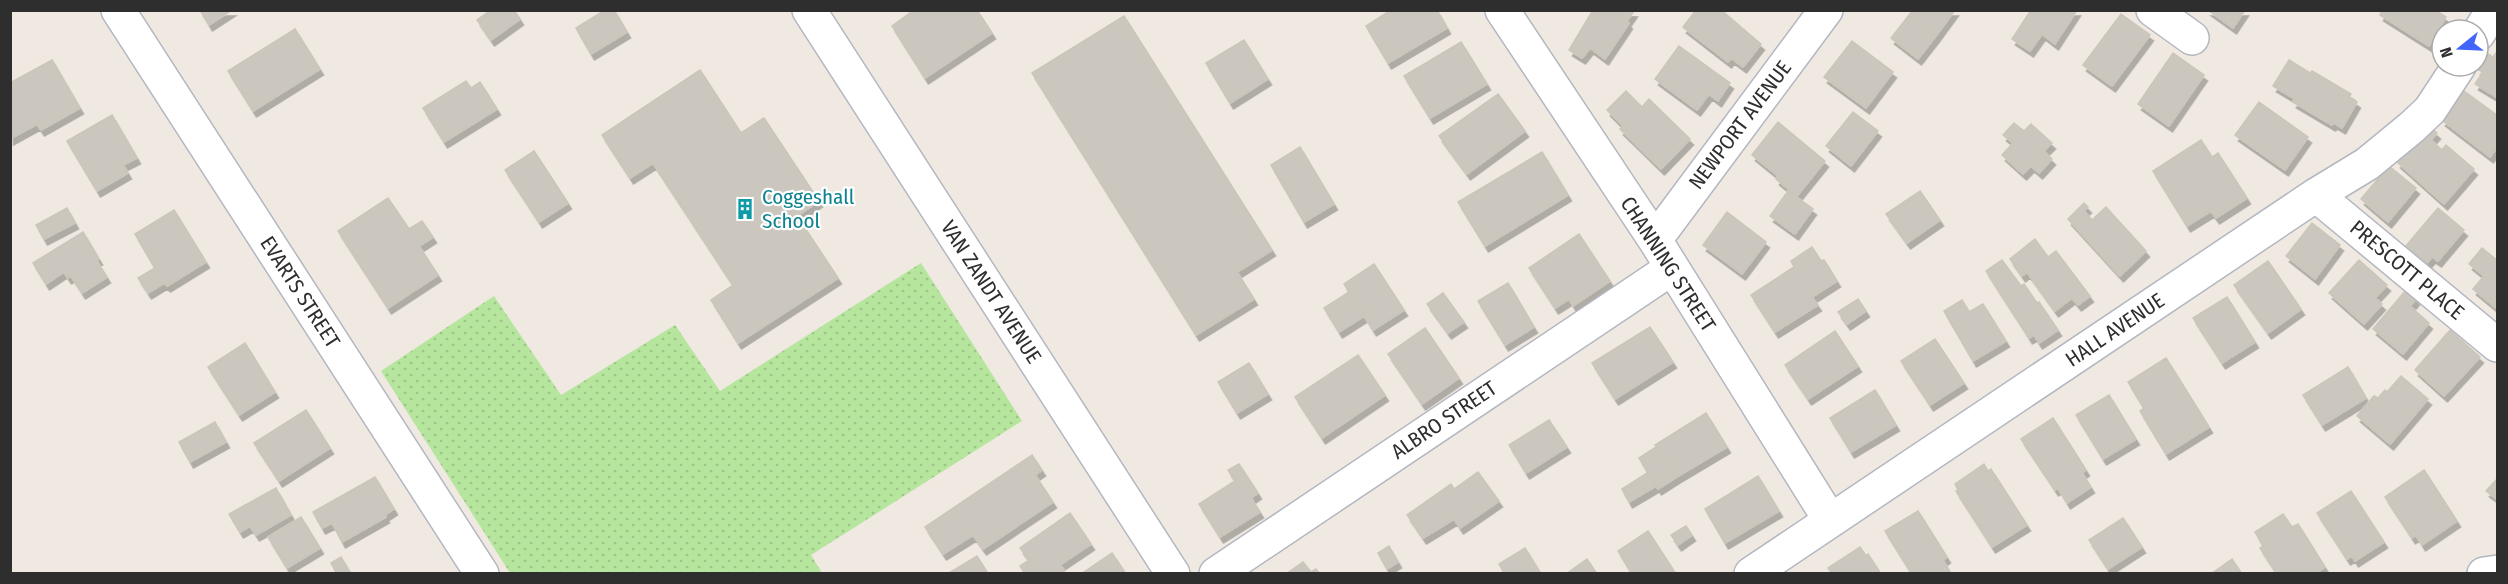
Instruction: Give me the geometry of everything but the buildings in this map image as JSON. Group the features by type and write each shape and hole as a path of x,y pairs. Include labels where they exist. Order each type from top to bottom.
{"street":[{"name":"EVARTS STREET","path":"118,10 482,573"},
{"name":"VAN ZANDT AVENUE","path":"809,10 1173,573"},
{"name":"CHANNING STREET","path":"1502,10 1655,240 1830,520"},
{"name":"NEWPORT AVENUE","path":"1655,240 1826,10"},
{"path":"2153,10 2192,38"},
{"name":"HALL AVENUE","path":"1751,573 2316,195 2367,164 2430,110 2451,78"},
{"name":"PRESCOTT PLACE","path":"2316,195 2497,345"},
{"name":"ALBRO STREET","path":"1216,573 1672,268"},
{"path":"2484,573 2498,572"}],"green space":[{"path":"921,263 1022,421 811,555 822,573 510,573 381,371 494,296 561,395 675,325 720,391"}],"place":[{"name":"Coggeshall School","path":"745,209"}]}
